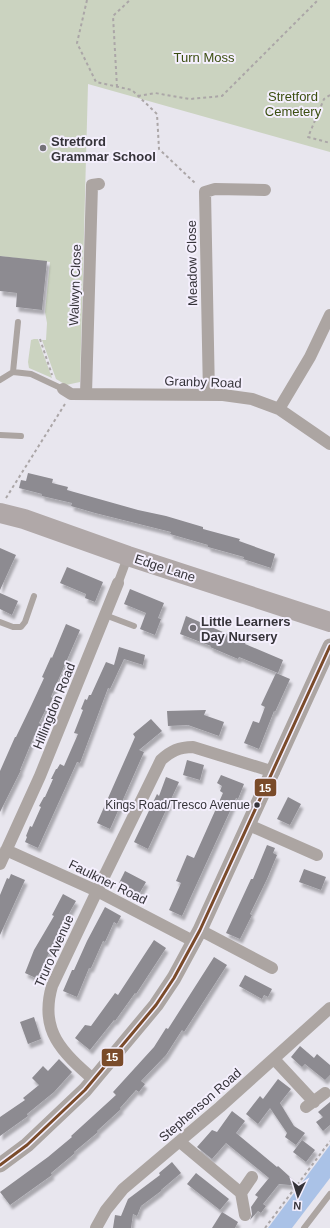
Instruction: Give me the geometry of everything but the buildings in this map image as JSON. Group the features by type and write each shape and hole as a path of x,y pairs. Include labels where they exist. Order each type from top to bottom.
{"highway":[{"name":"Edge Lane","path":"2,507 24,519 128,556 330,622"}],"street":[{"name":"Walwyn Close","path":"86,394 92,184 99,184"},
{"path":"205,192 215,189 265,190"},
{"name":"Meadow Close","path":"205,192 209,395"},
{"path":"279,409 310,357 330,315"},
{"name":"Granby Road","path":"63,390 86,394 209,395 252,398 279,409 330,444"},
{"name":"Hillingdon Road","path":"0,864 40,776 128,556"},
{"path":"0,1166 38,1134 94,1080 156,1006 174,978 198,936 250,825 330,646"},
{"name":"Truro Avenue","path":"94,1080 61,1048 53,1035 48,1021 48,998 52,986 97,891 161,760 167,754 183,747 193,748 274,772"},
{"path":"250,825 317,855"},
{"name":"Faulkner Road","path":"6,850 272,968"},
{"name":"Stephenson Road","path":"96,1228 106,1210 122,1189 180,1142 330,1008"},
{"path":"274,1058 310,1104 325,1093"},
{"path":"180,1142 241,1194 245,1215"},
{"path":"241,1194 252,1177"}],"lane":[{"path":"13,372 18,322"},
{"path":"0,380 13,372 31,374 63,390"},
{"path":"0,435 21,436"},
{"path":"0,622 13,627 21,627 25,622 34,596"},
{"path":"105,615 134,626"},
{"path":"304,1228 330,1194"}],"path":[{"path":"87,0 77,43 96,82 132,90 156,114 159,149 205,192"},
{"path":"117,87 113,16 130,0"},
{"path":"138,96 155,93 190,98 222,96 318,0"},
{"path":"330,95 324,100 308,137 330,143"},
{"path":"2,507 63,390 40,339"},
{"path":"265,1228 330,1141"}],"green space":[{"path":"0,0 330,0 330,152 88,84 80,382 66,385 56,379 42,340 46,340 47,323 45,312 50,262 0,256"},
{"path":"38,339 52,378 29,368 28,362 31,340"}],"water":[{"path":"330,1145 330,1178 292,1228 268,1228"}],"transit line":[{"name":"15","path":"0,1165 27,1145 85,1090 156,1005 174,978 200,930 330,646"}],"place":[{"name":"Stretford Grammar School","path":"43,148"},
{"name":"Little Learners Day Nursery","path":"193,628"},
{"name":"Kings Road/Tresco Avenue","path":"257,805"}],"park label":[{"name":"Turn Moss","path":"204,57"},
{"name":"Stretford Cemetery","path":"293,104"}]}
